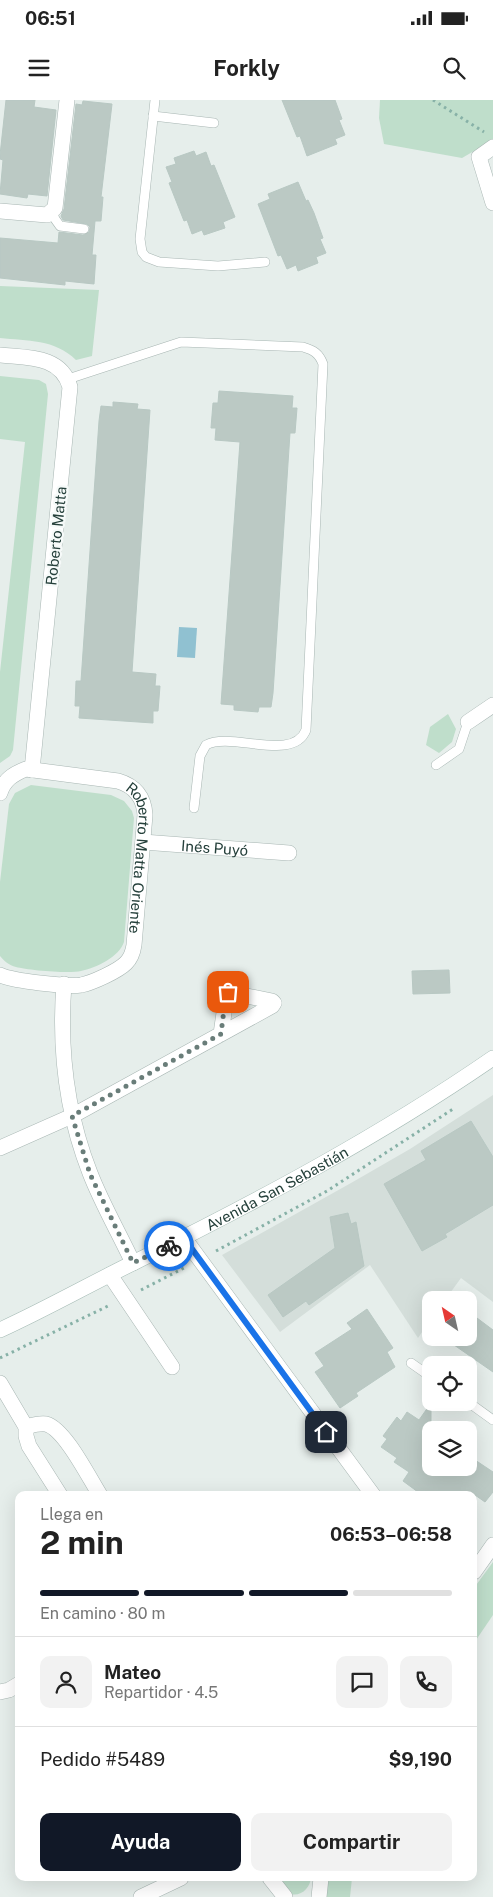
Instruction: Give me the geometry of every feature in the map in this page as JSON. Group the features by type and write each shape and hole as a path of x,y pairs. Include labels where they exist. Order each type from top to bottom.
{"street":[{"path":"0,211 42,215 52,212 57,202 67,100"},
{"path":"493,148 479,157 493,203"},
{"path":"0,355 48,361 56,364 68,379"},
{"name":"Roberto Matta","path":"32,770 70,396 68,379"},
{"path":"468,722 493,705"},
{"path":"0,793 3,784 16,772 26,769 32,770"},
{"name":"Roberto Matta Oriente","path":"0,975 16,980 78,985 93,981 124,964 131,955 134,945 143,842 144,807 138,793 118,781 32,770"},
{"name":"Inés Puyó","path":"143,842 288,853"},
{"path":"64,984 62,1048 72,1116 90,1174 133,1263"},
{"path":"0,1148 72,1116 221,1034"},
{"name":"Avenida San Sebastián","path":"0,1330 184,1238 359,1144 425,1104 493,1058"},
{"path":"184,1238 370,1491"},
{"path":"110,1275 172,1367"},
{"path":"0,1383 26,1427 27,1441 58,1491"},
{"path":"26,1427 45,1424 60,1432 97,1491"},
{"path":"477,1568 493,1545"},
{"path":"0,1692 15,1686"},
{"path":"141,1897 175,1881"},
{"path":"272,1881 285,1897"},
{"path":"319,1897 321,1881"}],"lane":[{"path":"155,100 140,239 142,252 146,257 159,262 218,266 265,262"},
{"path":"153,116 214,123"},
{"path":"52,212 60,226 84,229"},
{"path":"68,379 181,342 303,347 311,349 318,354 323,364 306,730 300,739 284,746 217,741 206,745 200,756 194,808"},
{"path":"436,765 460,749 468,722"},
{"path":"411,1363 422,1371"},
{"path":"477,1408 493,1420"}],"path":[{"path":"433,100 486,133"},
{"path":"0,1358 200,1260 327,1191 458,1106"}],"shaded area":[{"path":"493,1095 493,1302 461,1278 452,1291 422,1291 422,1332 418,1338 370,1265 280,1332 222,1255 410,1149"}],"green space":[{"path":"380,100 493,100 493,140 462,158 384,144 379,118"},
{"path":"0,286 99,290 92,356 76,360 59,348 40,342 0,338"},
{"path":"0,376 39,380 46,384 48,394 13,750 10,756 0,763 0,672 25,442 0,439"},
{"path":"448,714 456,729 452,742 439,753 426,745 430,727"},
{"path":"31,785 111,795 124,801 132,811 134,818 124,942 112,957 87,970 67,972 21,968 9,964 0,956 0,882 9,804 15,793"},
{"path":"493,1562 493,1615 477,1639 477,1584"},
{"path":"279,1881 310,1881 302,1893 290,1894"},
{"path":"326,1881 352,1881 350,1897 325,1897"}],"water":[{"path":"179,627 197,628 195,658 177,657"}],"building":[{"path":"6,100 35,100 34,107 56,110 47,196 28,194 27,198 0,194 3,160 0,159 0,155"},
{"path":"282,100 335,100 342,119 339,120 345,135 335,139 337,144 307,156 300,136 297,137"},
{"path":"83,101 112,104 101,197 103,197 101,221 95,221 92,255 96,255 94,284 65,281 65,285 0,278 0,238 58,243 59,232 83,235 89,232 90,227 87,224 63,220 61,216 64,209 76,104 82,105"},
{"path":"194,151 196,156 206,152 211,166 214,165 235,217 223,222 225,228 204,235 202,230 192,234 187,220 184,221 169,183 172,182 166,167 176,164 174,158"},
{"path":"298,182 306,201 308,200 314,213 323,238 320,239 326,253 316,257 318,263 298,271 296,265 287,269 281,255 278,256 258,204 270,199 268,194"},
{"path":"219,391 293,396 292,408 297,408 295,433 290,433 273,693 271,707 259,707 258,712 234,710 234,705 221,704 240,442 215,440 216,428 211,428 213,403 218,403"},
{"path":"113,402 138,404 137,409 150,410 132,672 156,674 155,686 160,686 158,711 153,711 153,723 79,718 80,706 75,706 76,681 81,681 99,421 101,406 113,407"},
{"path":"449,970 450,993 413,994 412,971"},
{"path":"471,1121 493,1157 493,1205 445,1234 447,1237 422,1251 384,1184 426,1160 421,1151"},
{"path":"348,1213 351,1224 356,1222 364,1266 309,1305 306,1301 283,1317 268,1295 335,1248 330,1217"},
{"path":"367,1309 393,1348 387,1352 395,1367 356,1393 358,1396 340,1408 315,1372 324,1366 315,1353 352,1329 347,1323"},
{"path":"478,1319 493,1330 493,1372 477,1361 477,1356 470,1356 456,1346 478,1346"},
{"path":"425,1411 431,1411 431,1421 422,1421 422,1476 477,1476 477,1461 493,1472 493,1492 485,1502 477,1496 477,1491 417,1491 403,1481 409,1472 394,1462 397,1458 381,1447 387,1439 383,1436 397,1417 401,1421 407,1412 419,1420"}],"way so far":[{"path":"169,1246 133,1263 90,1174 72,1116 221,1034 226,992 228,992"}],"route":[{"path":"169,1246 184,1238 326,1432"}]}
